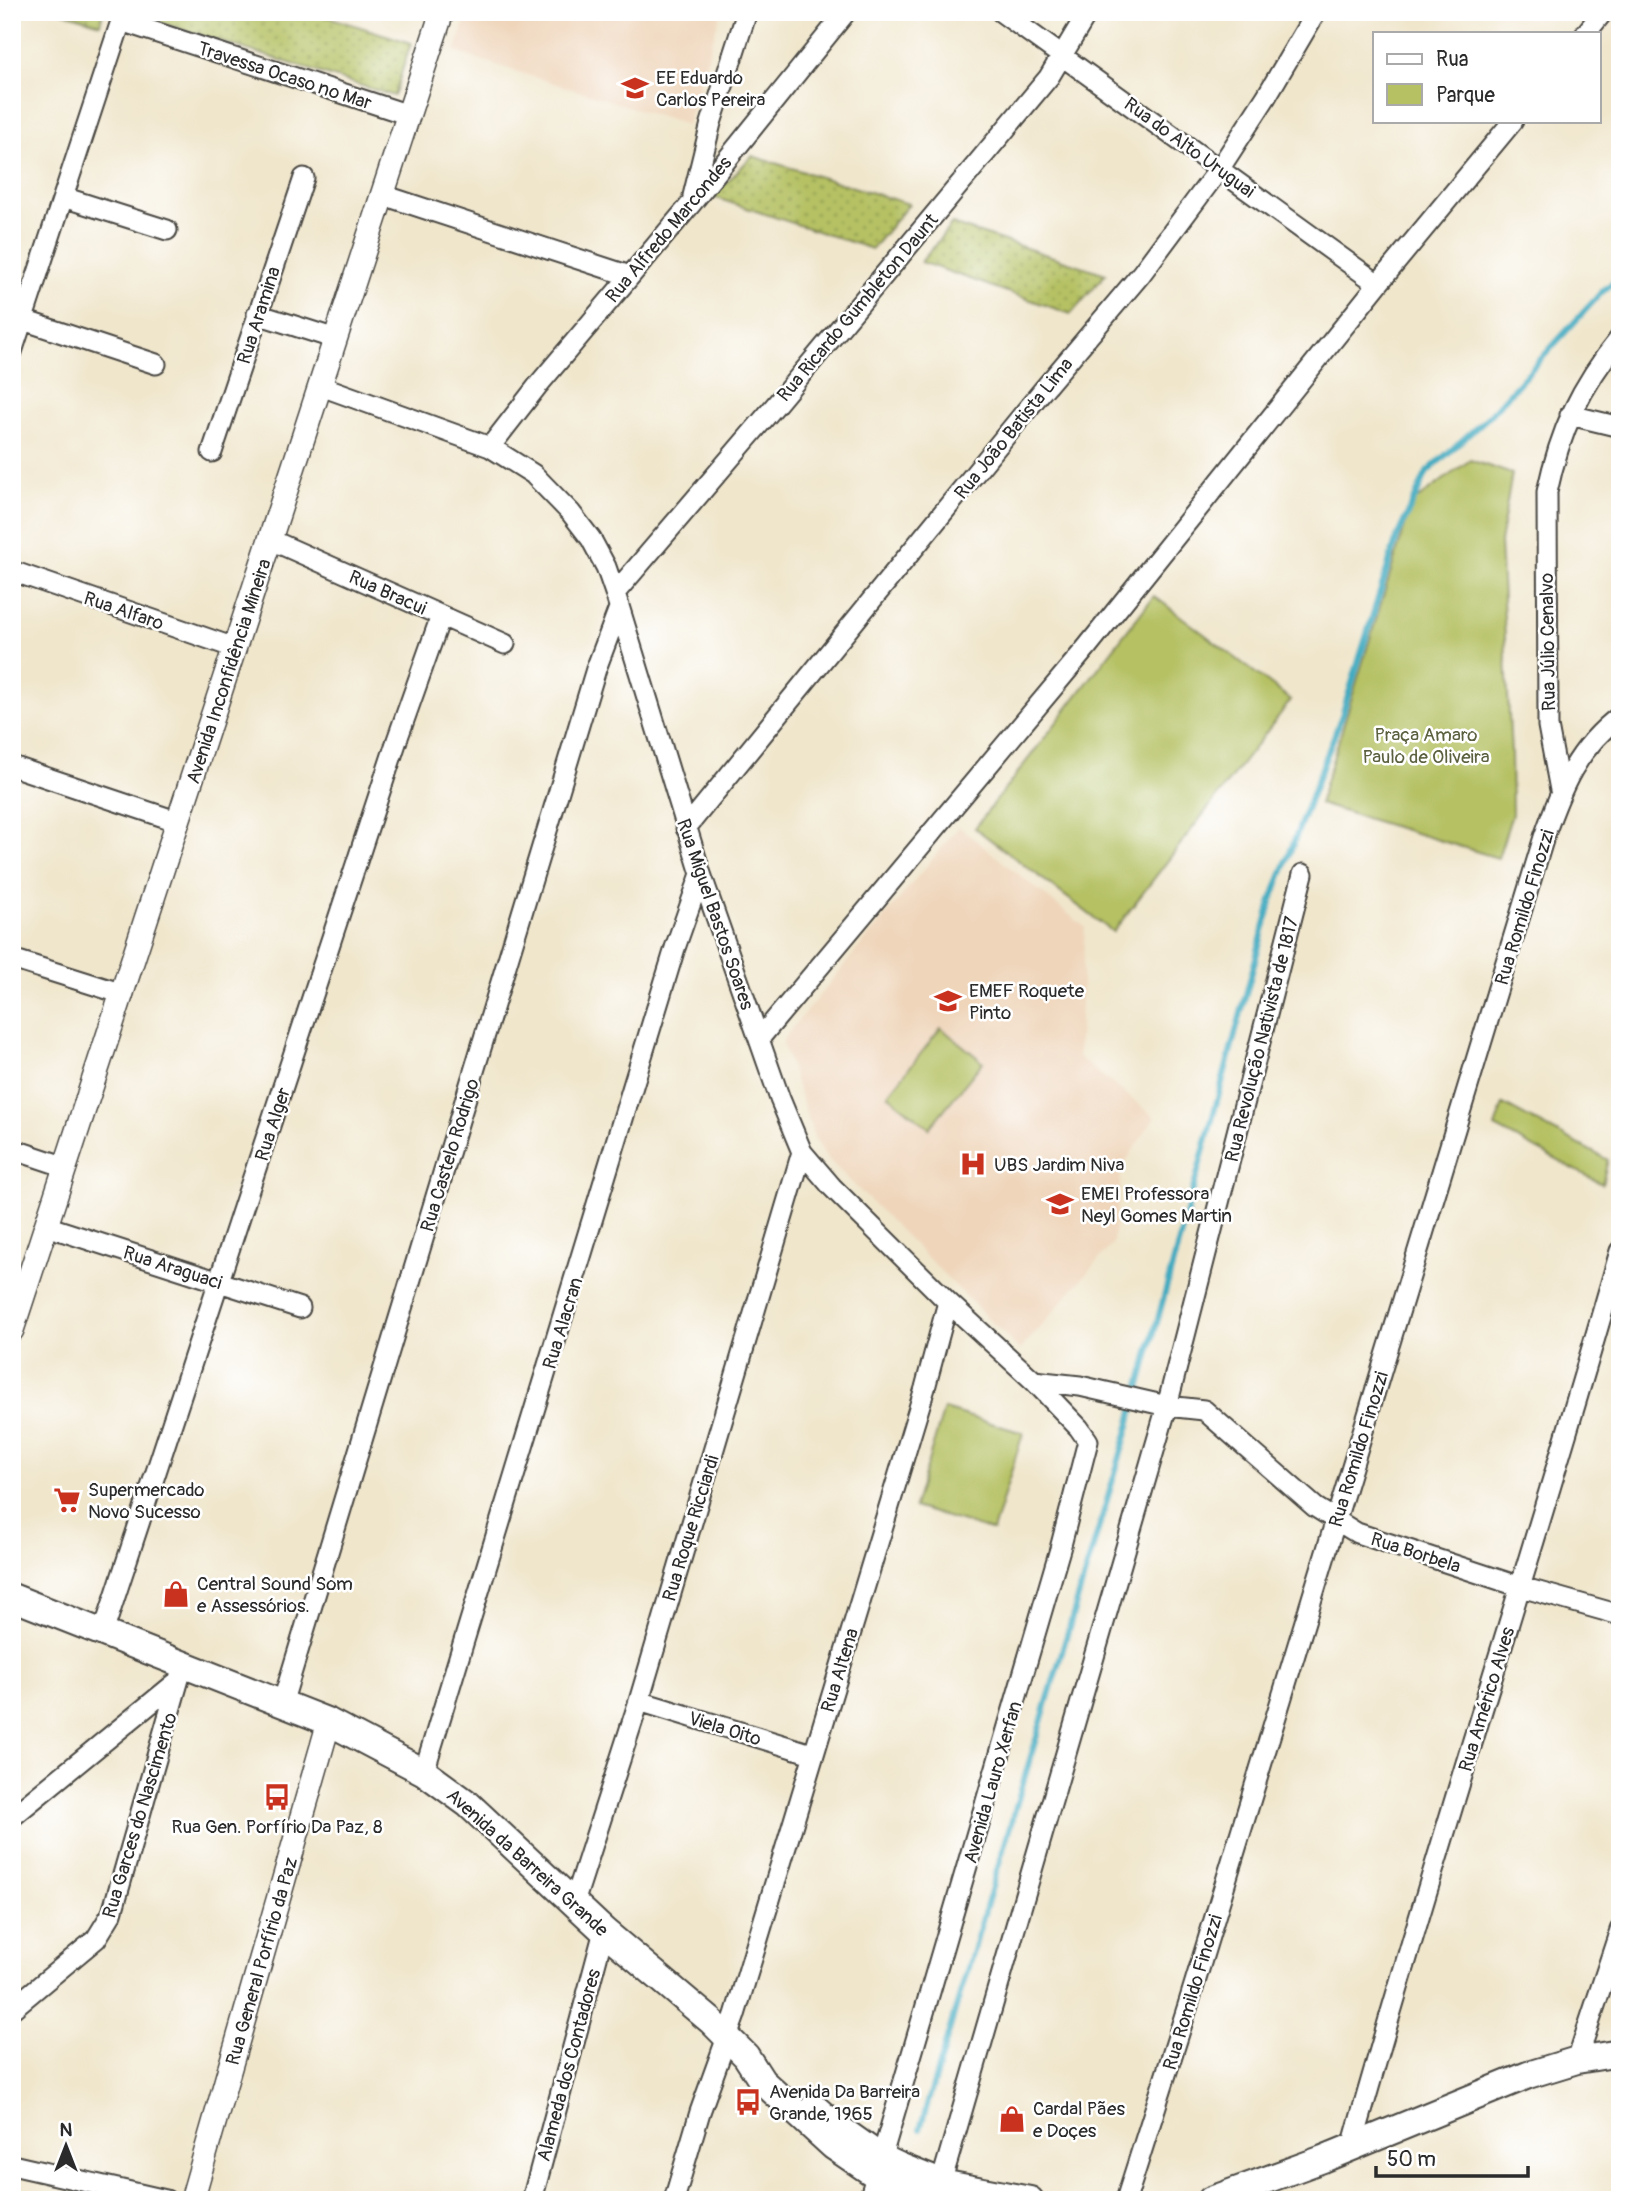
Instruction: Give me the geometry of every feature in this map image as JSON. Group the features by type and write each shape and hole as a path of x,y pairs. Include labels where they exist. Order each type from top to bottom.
{"main road":[{"name":"Avenida da Barreira Grande","path":"12,1597 103,1633 181,1673 282,1704 329,1723 424,1772 468,1804 604,1931 727,2036 746,2056 774,2072 832,2123 875,2178 938,2194 1030,2200"},
{"path":"1211,2200 1352,2147 1528,2075 1577,2060 1620,2053"}],"street":[{"name":"Avenida Inconfidência Mineira","path":"12,1330 442,12"},
{"path":"691,204 710,123 747,12"},
{"name":"Rua Alfredo Marcondes","path":"490,447 846,12"},
{"name":"Rua do Alto Uruguai","path":"1001,12 1378,284"},
{"name":"Rua Ricardo Gumbleton Daunt","path":"617,601 1049,77 1088,12"},
{"name":"Rua João Batista Lima","path":"686,828 1043,390 1141,274 1220,168 1316,12"},
{"path":"1587,32 1603,12"},
{"name":"Travessa Ocaso no Mar","path":"123,17 409,116"},
{"path":"12,352 123,17"},
{"path":"759,1039 1087,647 1378,284 1512,122"},
{"name":"Rua Aramina","path":"212,452 304,178"},
{"path":"383,195 630,276"},
{"path":"63,197 167,230"},
{"path":"257,314 336,339"},
{"path":"23,320 156,364"},
{"path":"1620,338 1597,367 1570,415 1620,427"},
{"name":"Rua Miguel Bastos Soares","path":"321,386 490,447 533,474 592,539 606,566 701,874 780,1099 802,1152 832,1187 948,1302 1034,1381"},
{"name":"Rua Júlio Cenalvo","path":"1560,790 1548,726 1547,492 1570,415"},
{"name":"Rua Bracui","path":"271,540 505,644"},
{"name":"Rua Alfaro","path":"12,572 235,648"},
{"name":"Rua Castelo Rodrigo","path":"282,1704 617,601"},
{"name":"Rua Alger","path":"103,1633 397,740 441,616"},
{"name":"Rua Romildo Finozzi","path":"1126,2200 1560,790 1584,750 1620,716"},
{"path":"12,766 179,822"},
{"name":"Rua Alacran","path":"424,1772 671,960 701,874"},
{"name":"Rua Revolução Nativista de 1817","path":"1167,1406 1303,874"},
{"path":"12,959 123,994"},
{"path":"12,1149 66,1167"},
{"name":"Rua Roque Ricciardi","path":"574,1903 639,1701 791,1197 802,1152"},
{"name":"Rua Araguaci","path":"47,1226 300,1308"},
{"name":"Rua Américo Alves","path":"1352,2147 1620,1251"},
{"name":"Rua Altena","path":"674,2200 700,2112 727,2036 917,1415 948,1302"},
{"path":"938,2194 1167,1406 1080,1386 1034,1381"},
{"name":"Avenida Lauro Xerfan","path":"875,2178 1085,1460 1088,1441 1034,1381"},
{"name":"Rua Borbela","path":"1167,1406 1205,1410 1315,1507 1357,1533 1521,1587 1620,1615"},
{"path":"12,1816 181,1673"},
{"name":"Rua Garces do Nascimento","path":"12,2009 96,1939 105,1928 112,1913 181,1673"},
{"name":"Viela Oito","path":"639,1701 812,1754"},
{"name":"Rua General Porfírio da Paz","path":"192,2200 329,1723"},
{"path":"1577,2060 1620,1930"},
{"name":"Alameda dos Contadores","path":"531,2200 604,1931"},
{"path":"12,2165 166,2200"}],"shaded area":[{"name":"EE Eduardo Carlos Pereira","path":"467,12 721,12 687,125 455,52"},
{"path":"959,827 1085,927 1078,1057 1155,1117 1122,1167 1113,1243 1020,1350 828,1159 815,1139 783,1044 784,1038"}],"green space":[{"path":"62,12 103,12 100,24"},
{"path":"141,12 313,12 411,43 394,96 140,16"},
{"path":"752,156 909,204 872,249 713,197"},
{"path":"952,224 1106,274 1071,314 921,262"},
{"name":"Praça Amaro Paulo de Oliveira","path":"1470,460 1512,474 1500,542 1512,814 1498,858 1319,804 1412,503"},
{"path":"1154,596 1291,700 1113,932 975,828"},
{"path":"941,1028 983,1062 929,1128 888,1095"},
{"path":"1503,1104 1608,1160 1602,1184 1495,1127"},
{"path":"944,1409 1023,1433 993,1531 914,1507"}],"waterway":[{"path":"920,2129 1127,1433 1271,902 1342,715 1397,537 1427,472 1488,417 1601,293 1620,276"}],"place":[{"name":"EE Eduardo Carlos Pereira","path":"635,88"},
{"name":"EMEF Roquete Pinto","path":"948,1001"},
{"name":"UBS Jardim Niva","path":"973,1164"},
{"name":"EMEI Professora Neyl Gomes Martin","path":"1060,1204"},
{"name":"Supermercado Novo Sucesso","path":"67,1500"},
{"name":"Central Sound Som e Assessórios.","path":"176,1594"},
{"name":"Rua Gen. Porfírio Da Paz, 8","path":"277,1797"},
{"name":"Avenida Da Barreira Grande, 1965","path":"748,2102"},
{"name":"Cardal Pães e Doçes","path":"1012,2119"}]}
